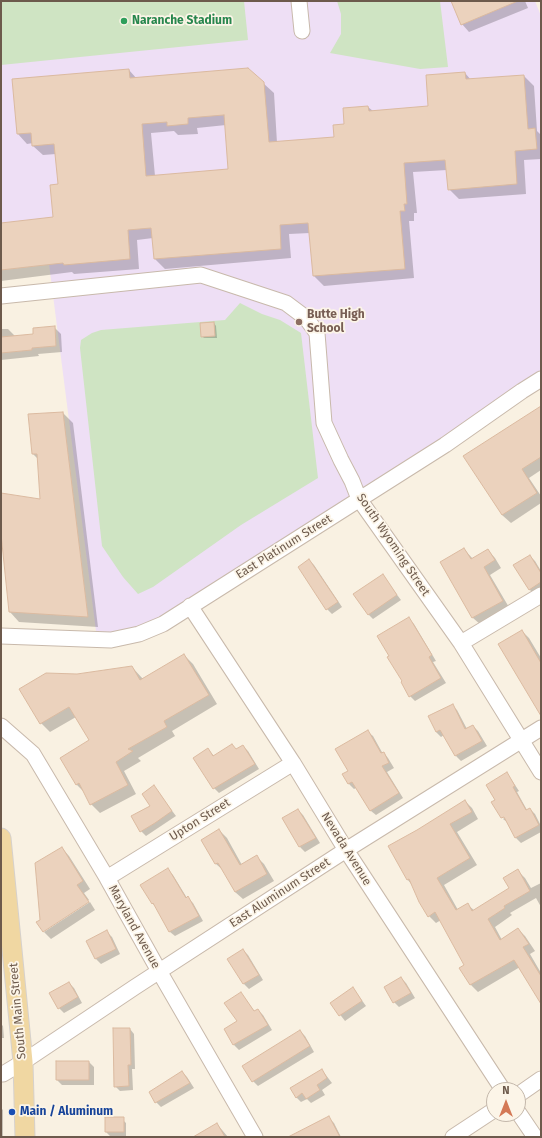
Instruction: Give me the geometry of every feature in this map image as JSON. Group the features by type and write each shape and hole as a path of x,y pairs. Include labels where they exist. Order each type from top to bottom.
{"main road":[{"name":"South Main Street","path":"1,838 23,1062 25,1137"}],"street":[{"path":"299,1 302,31"},
{"name":"South Wyoming Street","path":"1,296 201,276 286,303 306,318 318,333 324,423 359,499 461,643 541,772"},
{"name":"East Platinum Street","path":"1,636 111,640 139,634 163,624 445,445 541,379"},
{"path":"461,643 541,594"},
{"name":"Nevada Avenue","path":"190,606 293,762 346,850 498,1082"},
{"name":"Maryland Avenue","path":"1,726 33,754 107,878 159,972 255,1137"},
{"name":"East Aluminum Street","path":"1,1074 4,1074 23,1062 346,850 541,728"},
{"name":"Upton Street","path":"107,878 293,762"},
{"path":"526,1089 541,1079"},
{"path":"453,1137 486,1115"},
{"path":"525,1122 535,1137"}],"shaded area":[{"name":"Butte High School","path":"1,1 535,1 541,16 541,379 139,634 97,639 49,264 1,223"}],"green space":[{"name":"Naranche Stadium","path":"1,1 244,1 248,40 1,65"},
{"path":"337,1 440,1 448,67 420,69 330,53 341,34 341,14"},
{"path":"240,303 262,314 280,320 301,333 318,478 241,525 153,587 138,594 123,577 102,546 80,348 81,340 92,333 101,330 225,320"}],"building":[{"path":"451,1 518,1 461,25"},
{"path":"248,68 264,82 269,142 334,137 333,125 344,124 343,108 368,106 369,111 428,106 426,75 465,72 466,79 524,75 528,129 535,128 537,149 515,151 517,184 448,190 445,160 404,163 407,204 404,204 405,211 400,211 405,269 313,276 308,223 280,225 281,249 154,259 151,228 128,230 130,259 64,265 63,263 1,270 1,223 53,217 50,185 58,184 54,144 32,146 31,133 17,134 12,79 129,69 130,78","holes":["224,115 228,169 146,176 142,124 167,122 167,126 188,124 188,118"]},
{"path":"214,322 215,336 201,337 200,323"},
{"path":"55,326 56,346 1,353 1,337 33,334 33,328"},
{"path":"541,406 541,457 522,469 537,493 502,515 463,456"},
{"path":"63,412 88,617 9,612 1,534 1,493 40,499 37,454 32,454 28,414"},
{"path":"464,548 471,559 488,549 495,560 484,567 503,601 472,618 440,562"},
{"path":"530,555 541,573 541,582 529,590 513,565"},
{"path":"309,559 338,602 326,610 298,567"},
{"path":"383,574 397,595 368,615 353,594"},
{"path":"409,617 432,655 429,657 441,678 409,697 401,682 402,681 387,657 389,656 377,636"},
{"path":"522,630 541,663 541,716 498,644"},
{"path":"184,654 209,695 164,721 167,727 128,749 133,751 116,762 128,785 90,805 79,783 76,785 60,758 89,740 69,707 40,724 19,689 46,673 77,674 132,666 140,680"},
{"path":"453,704 465,729 473,725 482,741 455,756 440,730 436,732 428,716"},
{"path":"368,730 381,753 384,752 389,763 382,766 399,793 370,811 352,782 348,784 342,774 348,771 335,749"},
{"path":"232,744 236,749 243,745 255,764 213,789 193,758 208,748 213,756"},
{"path":"507,772 515,786 513,787 526,810 530,808 539,825 515,838 504,817 501,818 491,802 495,800 486,785"},
{"path":"154,785 172,811 140,832 131,816 150,806 142,794"},
{"path":"465,800 472,812 450,824 470,858 437,878 456,910 468,903 472,911 509,888 503,878 518,869 530,891 504,906 505,908 488,919 500,940 518,928 529,944 523,947 541,976 541,1004 514,960 470,985 459,968 464,965 435,912 428,917 419,902 409,879 407,880 388,846"},
{"path":"298,809 316,838 299,847 282,818"},
{"path":"219,829 240,865 257,855 267,874 235,892 218,863 215,864 201,840"},
{"path":"62,847 83,881 77,885 89,902 43,932 36,922 40,920 35,863"},
{"path":"168,868 186,898 188,896 199,916 169,932 153,903 152,904 140,885"},
{"path":"107,930 116,949 95,959 86,941"},
{"path":"243,949 259,975 243,984 227,959"},
{"path":"401,977 411,993 393,1003 384,987"},
{"path":"69,982 78,997 58,1009 49,993"},
{"path":"353,987 362,1001 339,1016 330,1003"},
{"path":"241,992 254,1011 258,1009 268,1025 233,1045 224,1029 237,1021 224,1003"},
{"path":"113,1028 130,1028 131,1065 128,1065 129,1086 114,1087"},
{"path":"300,1030 310,1046 252,1082 242,1066"},
{"path":"56,1061 89,1061 89,1080 56,1080"},
{"path":"322,1069 327,1078 317,1085 320,1090 306,1099 302,1093 296,1098 290,1088"},
{"path":"182,1071 190,1083 155,1103 149,1092"},
{"path":"329,1116 340,1137 288,1137"},
{"path":"105,1117 124,1117 124,1132 105,1132"},
{"path":"217,1123 225,1137 193,1137"}],"place":[{"name":"Naranche Stadium","path":"124,21"},
{"name":"Butte High School","path":"299,322"},
{"name":"Main / Aluminum","path":"12,1112"}]}
